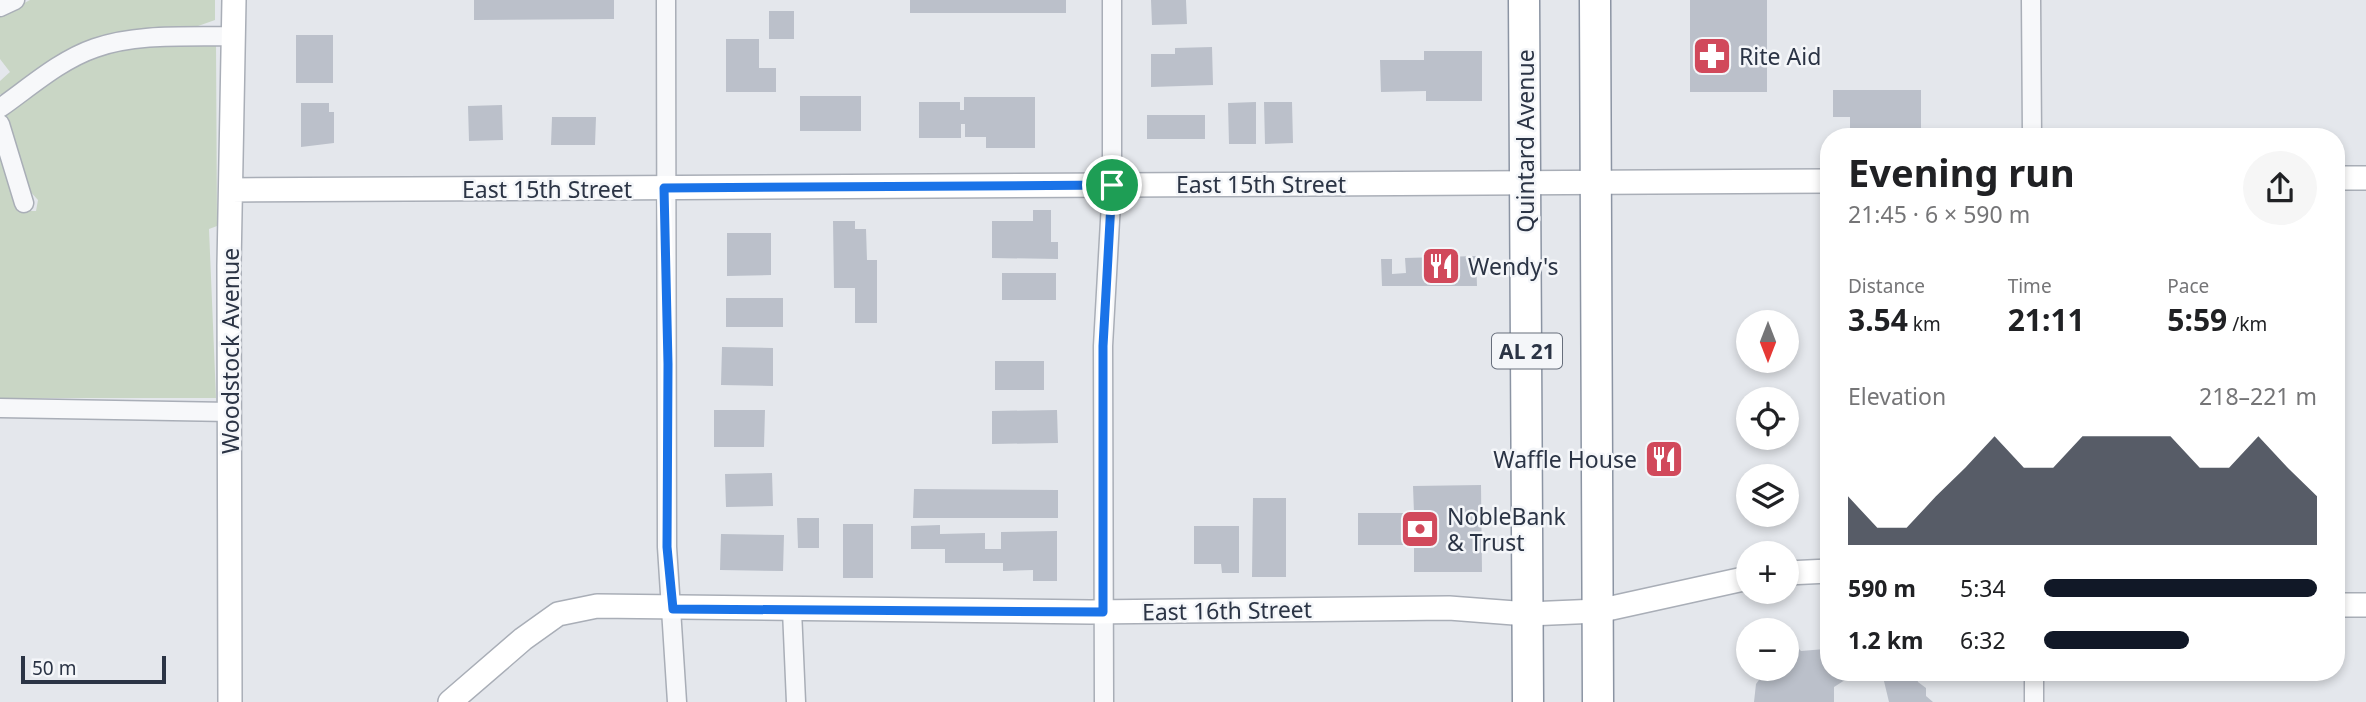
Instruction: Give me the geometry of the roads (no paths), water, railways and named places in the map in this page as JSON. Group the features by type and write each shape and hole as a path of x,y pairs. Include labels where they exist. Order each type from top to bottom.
{"highway":[{"name":"Quintard Avenue","path":"1524,0 1528,702"},
{"path":"1595,0 1598,702"}],"street":[{"path":"0,7 15,0"},
{"name":"Woodstock Avenue","path":"230,702 234,0"},
{"path":"666,0 664,188 668,364 667,547 677,702"},
{"path":"1104,702 1103,346 1112,185 1112,0"},
{"path":"2031,0 2032,128"},
{"path":"0,108 61,64 96,48 129,41 234,36"},
{"path":"0,124 24,203"},
{"path":"2345,178 2366,178"},
{"name":"East 15th Street","path":"231,190 1820,181"},
{"path":"0,408 230,412"},
{"path":"1799,572 1820,571"},
{"name":"East 16th Street","path":"450,702 558,614 597,606 1103,612 1449,608 1528,614 1598,611 1736,581"},
{"path":"2345,605 2366,605"},
{"path":"792,610 796,702"},
{"path":"2034,681 2034,702"}],"place":[{"name":"Rite Aid","path":"1712,56"},
{"name":"Wendy's","path":"1441,266"},
{"name":"Waffle House","path":"1664,459"},
{"name":"NobleBank & Trust","path":"1420,529"}]}
